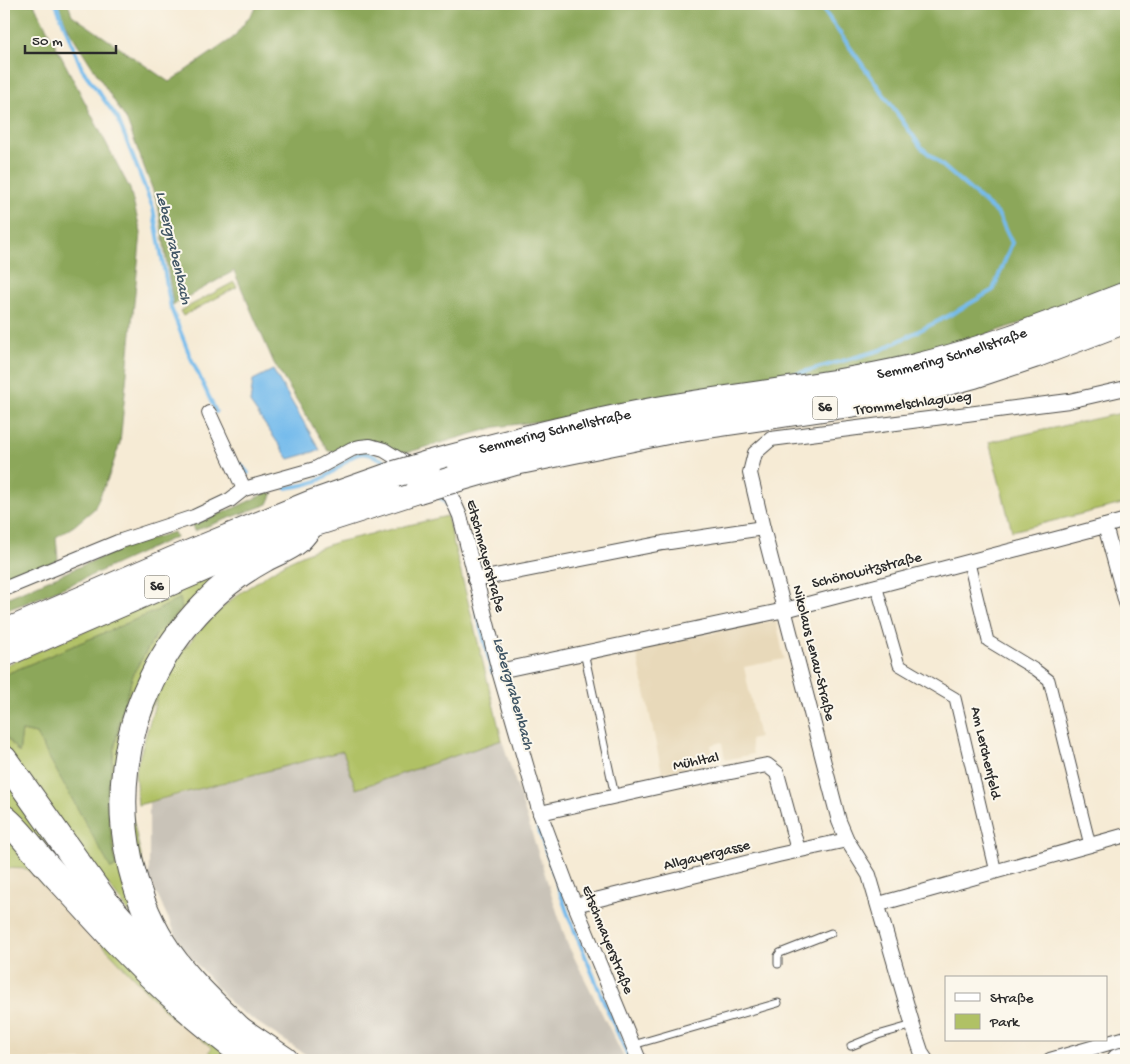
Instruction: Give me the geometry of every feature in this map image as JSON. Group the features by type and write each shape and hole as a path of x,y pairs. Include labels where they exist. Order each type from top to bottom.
{"highway":[{"name":"Semmering Schnellstraße","path":"4,633 173,560 310,504 428,464 558,430 652,411 782,392 910,368 969,353 1126,295"},
{"name":"Semmering Schnellstraße","path":"4,654 207,566 312,524 418,490 515,462 667,431 850,404 912,392 1026,358 1126,320"},
{"path":"239,1028 187,977 163,944 142,902 129,860 124,817 124,770 133,723 152,676 176,636 204,604 237,576 263,559 297,541 312,524"},
{"path":"4,759 106,904 180,983 212,1012 285,1060"},
{"path":"4,818 14,826 44,862 140,966 192,1015 251,1060"},
{"path":"4,830 44,862"}],"main road":[{"path":"1118,1060 1126,1058"}],"street":[{"name":"Trommelschlagweg","path":"763,528 750,473 755,453 771,439 1069,401 1126,388"},
{"path":"209,413 244,489"},
{"name":"Etschmayerstraße","path":"4,589 118,542 194,517 230,500 244,489 315,469 352,449 360,447 370,446 384,450 451,496 460,516 499,671 540,813 575,905 640,1060"},
{"name":"Schönowitzstraße","path":"499,671 785,610 876,585 970,563 1126,520"},
{"path":"1105,526 1126,603"},
{"path":"475,580 663,543 763,528"},
{"name":"Nikolaus Lenau-Straße","path":"763,528 839,821 847,840 869,874 912,1025 926,1060"},
{"path":"970,563 988,641 1049,680 1090,845"},
{"name":"Am Lerchenfeld","path":"876,585 899,665 955,698 996,872"},
{"name":"Mühltal","path":"540,813 767,765 778,773 798,850"},
{"path":"879,904 1126,835"},
{"name":"Allgayergasse","path":"575,905 798,850 847,840"},
{"path":"1050,1060 1126,1038"}],"lane":[{"path":"584,652 615,796"},
{"path":"778,964 778,956 784,950 831,933"},
{"path":"633,1045 778,1003"},
{"path":"851,1046 878,1035 912,1025"}],"shaded area":[{"path":"776,620 784,659 744,667 759,738 750,740 753,754 725,760 722,742 711,745 714,762 662,773 636,649"},
{"path":"502,740 567,943 625,1060 314,1060 234,1007 182,947 149,878 149,803 343,751 356,789"},
{"path":"4,856 6,868 27,869 73,914 176,1022 189,1029 213,1049 209,1051 214,1060 4,1060"}],"green space":[{"path":"10,4 34,4 130,189 141,233 120,443 109,476 94,509 74,526 56,537 58,560 4,584 4,25 5,28"},
{"path":"56,4 68,4 72,15 169,82 233,38 259,4 1126,4 1126,288 888,367 572,417 496,427 409,452 328,451 274,363 234,271 173,305 158,204 127,121 72,35"},
{"path":"234,282 237,287 183,316 180,311"},
{"path":"1126,412 1126,503 1012,531 989,442"},
{"path":"266,493 273,493 268,504 194,531 192,525"},
{"path":"447,516 502,740 356,789 343,751 138,805 135,772 158,694 177,659 196,634 216,613 236,596 268,574 289,561 311,551 337,542"},
{"path":"174,532 176,537 69,585 4,611 4,599 130,545"},
{"path":"231,568 224,577 120,762 164,959 4,747 4,734 19,753 22,731 36,734 112,869 116,866 106,800 120,717 134,672 156,635 182,608 179,599 156,611 4,675 4,666"},
{"path":"180,598 182,608 156,635 134,672 120,717 106,800 116,866 111,869 36,734 22,731 19,753 4,734 4,675 156,611"},
{"path":"4,768 90,896 4,810"},
{"path":"4,835 237,1060 214,1060 209,1051 212,1048 189,1029 176,1022 73,914 27,869 6,868"}],"water":[{"path":"273,370 320,450 289,459 250,403 253,380"}],"waterway":[{"name":"Lebergrabenbach","path":"56,4 82,69 118,119 153,208 171,308 190,356 216,412"},
{"path":"782,378 881,350 950,315 993,290 1012,243 998,214 921,147 819,4"},
{"name":"Lebergrabenbach","path":"286,488 319,480 354,456 361,454 368,454 391,465"},
{"name":"Lebergrabenbach","path":"240,464 248,473"},
{"name":"Lebergrabenbach","path":"437,495 447,504 457,531"},
{"name":"Lebergrabenbach","path":"477,611 492,672"},
{"name":"Lebergrabenbach","path":"538,827 567,912 630,1060"}]}
